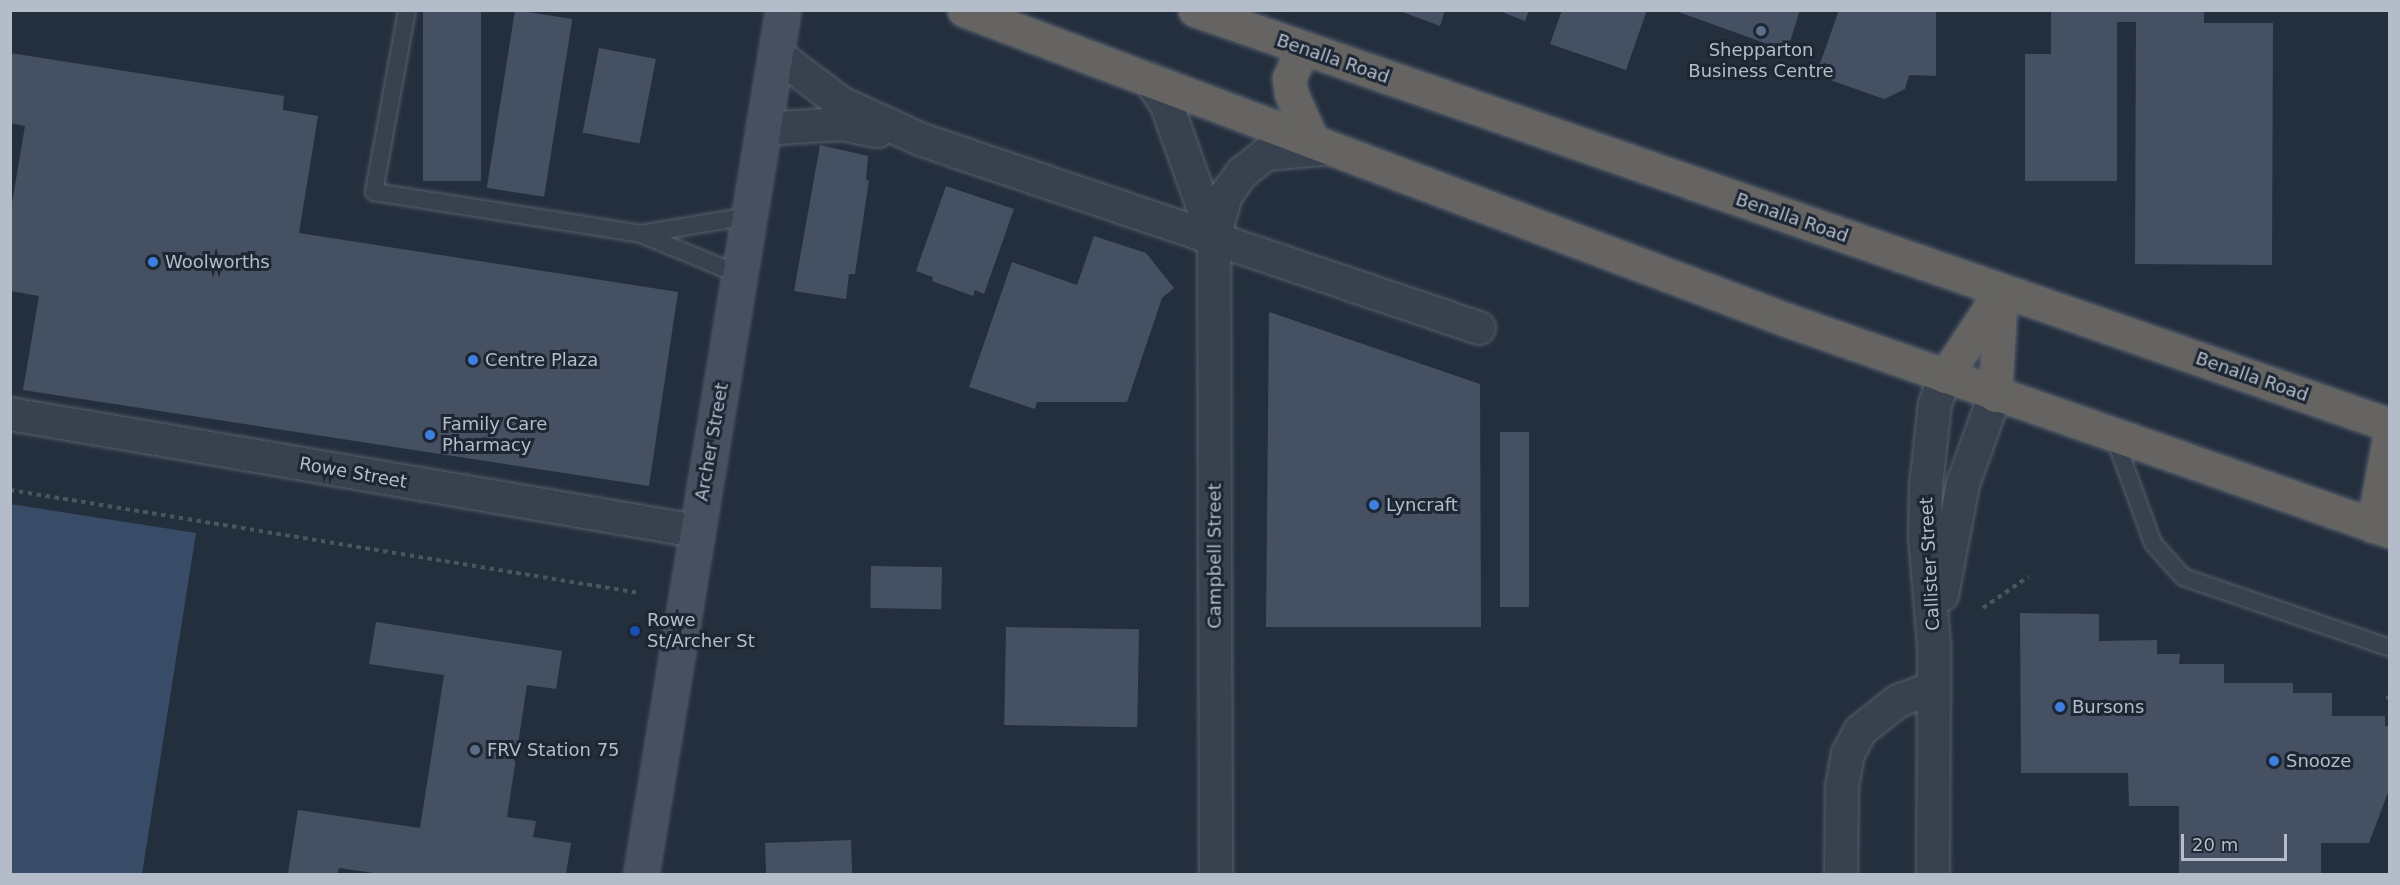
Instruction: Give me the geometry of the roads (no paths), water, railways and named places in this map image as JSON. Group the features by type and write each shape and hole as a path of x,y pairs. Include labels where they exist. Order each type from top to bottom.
{"highway":[{"path":"964,10 1664,275 1995,395 2114,436 2384,519 2390,434"},
{"name":"Benalla Road","path":"1196,10 2390,425"},
{"path":"1310,51 1299,56 1289,78 1291,93 1323,144"},
{"path":"1945,376 2001,291"},
{"path":"1995,395 2001,291"}],"main road":[{"name":"Archer Street","path":"642,874 696,531 783,10"}],"street":[{"path":"776,54 841,103 922,140 1479,328"},
{"path":"1149,79 1166,103 1214,238"},
{"path":"764,129 843,124 922,140"},
{"path":"1214,238 1226,195 1242,173 1266,154 1323,144"},
{"name":"Campbell Street","path":"1214,238 1216,874"},
{"name":"Callister Street","path":"1933,874 1934,646 1925,536 1926,485 1935,404 1945,376"},
{"name":"Callister Street","path":"1934,646 1963,484 1995,395"},
{"name":"Rowe Street","path":"10,414 696,531"},
{"path":"1841,874 1842,787 1852,746 1860,731 1891,706 1934,688"}],"lane":[{"path":"407,10 374,192 640,234 740,275"},
{"path":"640,234 749,216"},
{"path":"2114,436 2153,543 2184,577 2390,648"}],"water":[{"path":"10,504 196,533 142,874 11,874"}],"place":[{"name":"Shepparton Business Centre","path":"1761,31"},
{"name":"Woolworths","path":"153,262"},
{"name":"Centre Plaza","path":"473,360"},
{"name":"Family Care Pharmacy","path":"430,435"},
{"name":"Lyncraft","path":"1374,505"},
{"name":"Rowe St/Archer St","path":"635,631"},
{"name":"Bursons","path":"2060,707"},
{"name":"FRV Station 75","path":"475,750"},
{"name":"Snooze","path":"2274,761"}]}
